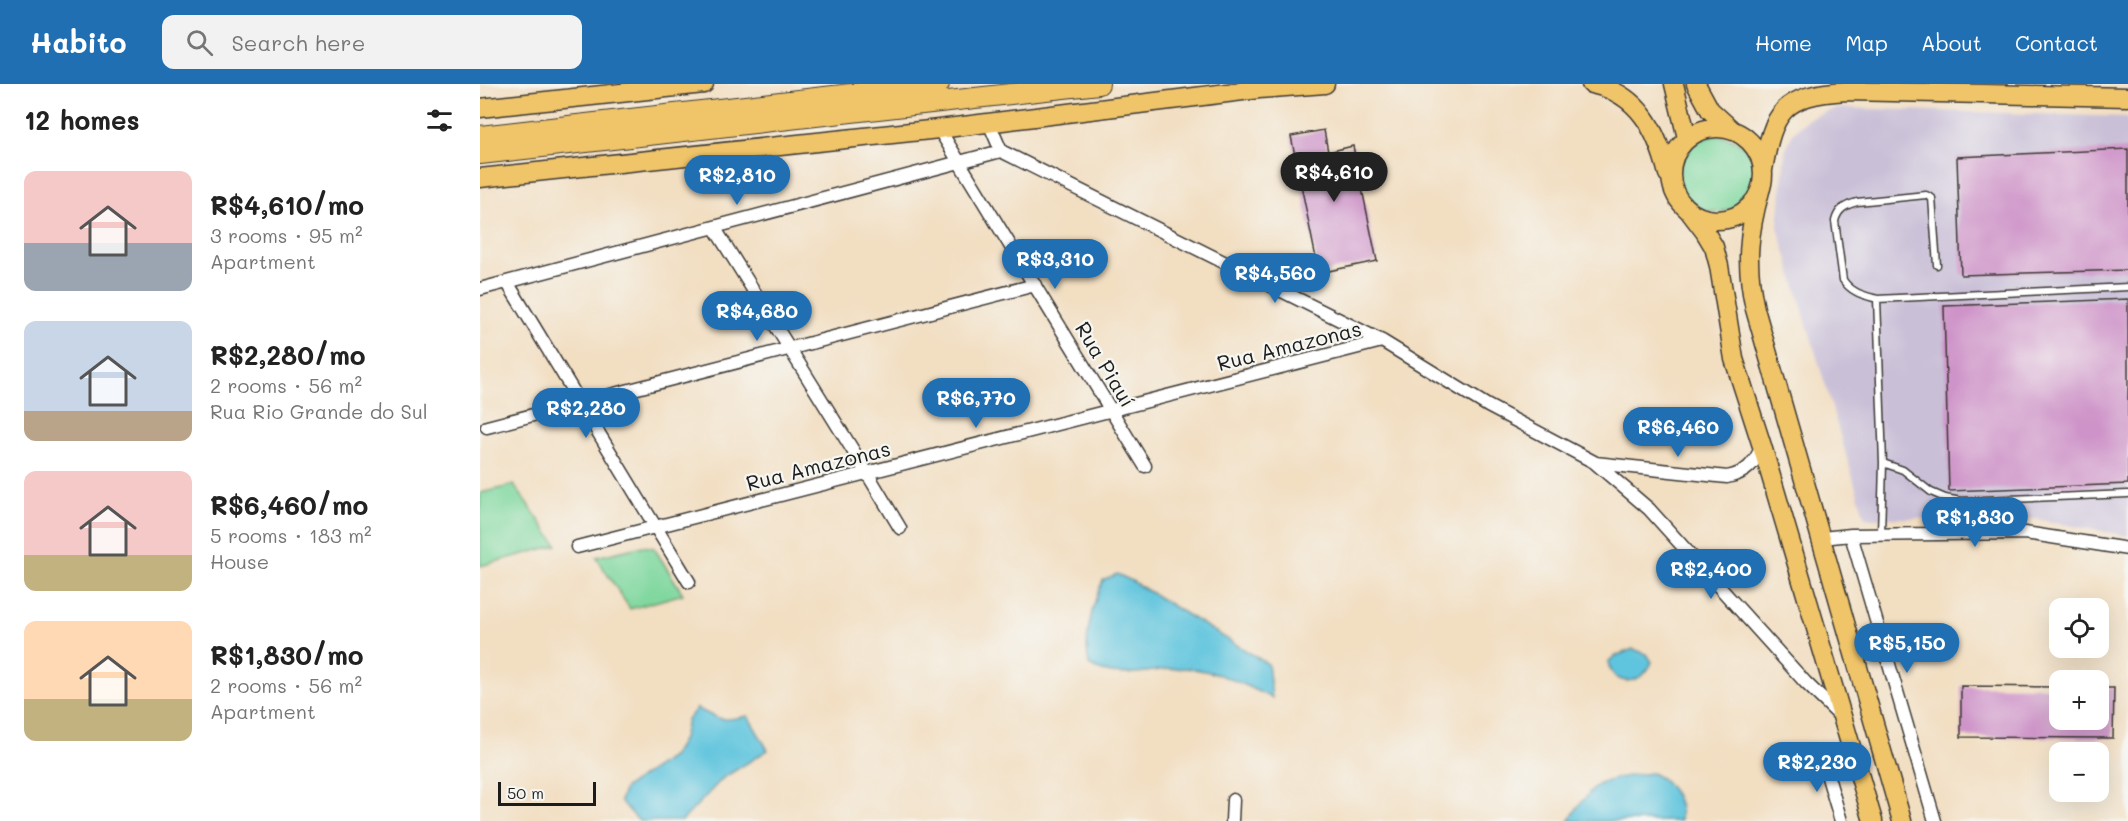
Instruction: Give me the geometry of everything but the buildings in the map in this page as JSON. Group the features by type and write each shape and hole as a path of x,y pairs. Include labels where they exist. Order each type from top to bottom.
{"highway":[{"path":"480,135 939,84"},
{"path":"480,154 1099,84"}],"main road":[{"path":"480,108 704,84"},
{"path":"480,178 939,129 1259,89 1325,84"},
{"path":"1591,84 1611,90 1630,102 1646,118 1662,151 1677,200 1689,211 1714,247 1734,359 1874,821"},
{"path":"1696,84 1710,110 1754,146 1763,170"},
{"path":"1675,85 1688,138"},
{"path":"1902,821 1762,336 1750,285 1748,258 1750,236 1769,137 1778,117 1797,100 1819,92 2128,97"},
{"path":"1671,184 1670,172 1673,159 1679,147 1688,138 1701,130 1717,128 1733,130"},
{"path":"1689,211 1701,218 1715,221 1730,219 1743,213 1760,191"}],"street":[{"path":"989,123 1001,151 1382,341 1488,406 1594,462 1649,509 1806,683 1843,720"},
{"name":"Rua Piauí","path":"939,129 1145,466"},
{"path":"480,289 1001,151"},
{"path":"714,227 900,528"},
{"path":"507,282 689,582"},
{"path":"484,428 1035,285"},
{"name":"Rua Amazonas","path":"578,547 1382,341"},
{"path":"1594,462 1727,477 1746,470 1755,462 1762,446"},
{"path":"1822,538 1881,534 2025,533 2128,549"},
{"path":"1851,535 1935,821"},
{"path":"1822,757 1841,821"},
{"path":"1232,821 1233,800"}],"lane":[{"path":"1937,265 1932,198 1926,195 1857,202 1847,204 1837,213 1835,221 1843,280 1848,288 1858,294 1877,299 2128,287"},
{"path":"1877,299 1883,464 1881,534"},
{"path":"1883,464 1903,470 1931,492 1961,501 2128,494"}],"shaded area":[{"path":"1843,108 2128,117 2128,536 2035,519 1865,518 1778,227 1785,150 1793,133 1808,119 1827,111"}],"green space":[{"path":"1717,136 1731,139 1744,147 1752,160 1755,174 1752,188 1744,201 1731,209 1717,212 1703,209 1690,201 1682,188 1679,174 1682,160 1690,147 1703,139"},
{"path":"514,485 557,545 480,566 480,493"},
{"path":"643,546 654,548 683,594 630,609 596,557"}],"water":[{"path":"1117,574 1268,664 1272,698 1234,680 1194,669 1181,668 1128,674 1102,671 1089,665 1088,632 1095,600 1103,580"},
{"path":"1633,649 1647,654 1652,662 1648,669 1636,679 1622,680 1611,671 1608,662 1615,656"},
{"path":"697,708 722,719 748,716 768,750 723,778 682,821 639,821 620,801 625,788 672,757 683,739 687,720"},
{"path":"1652,773 1674,792 1679,806 1680,821 1569,821 1592,790 1600,784 1619,778"}]}
